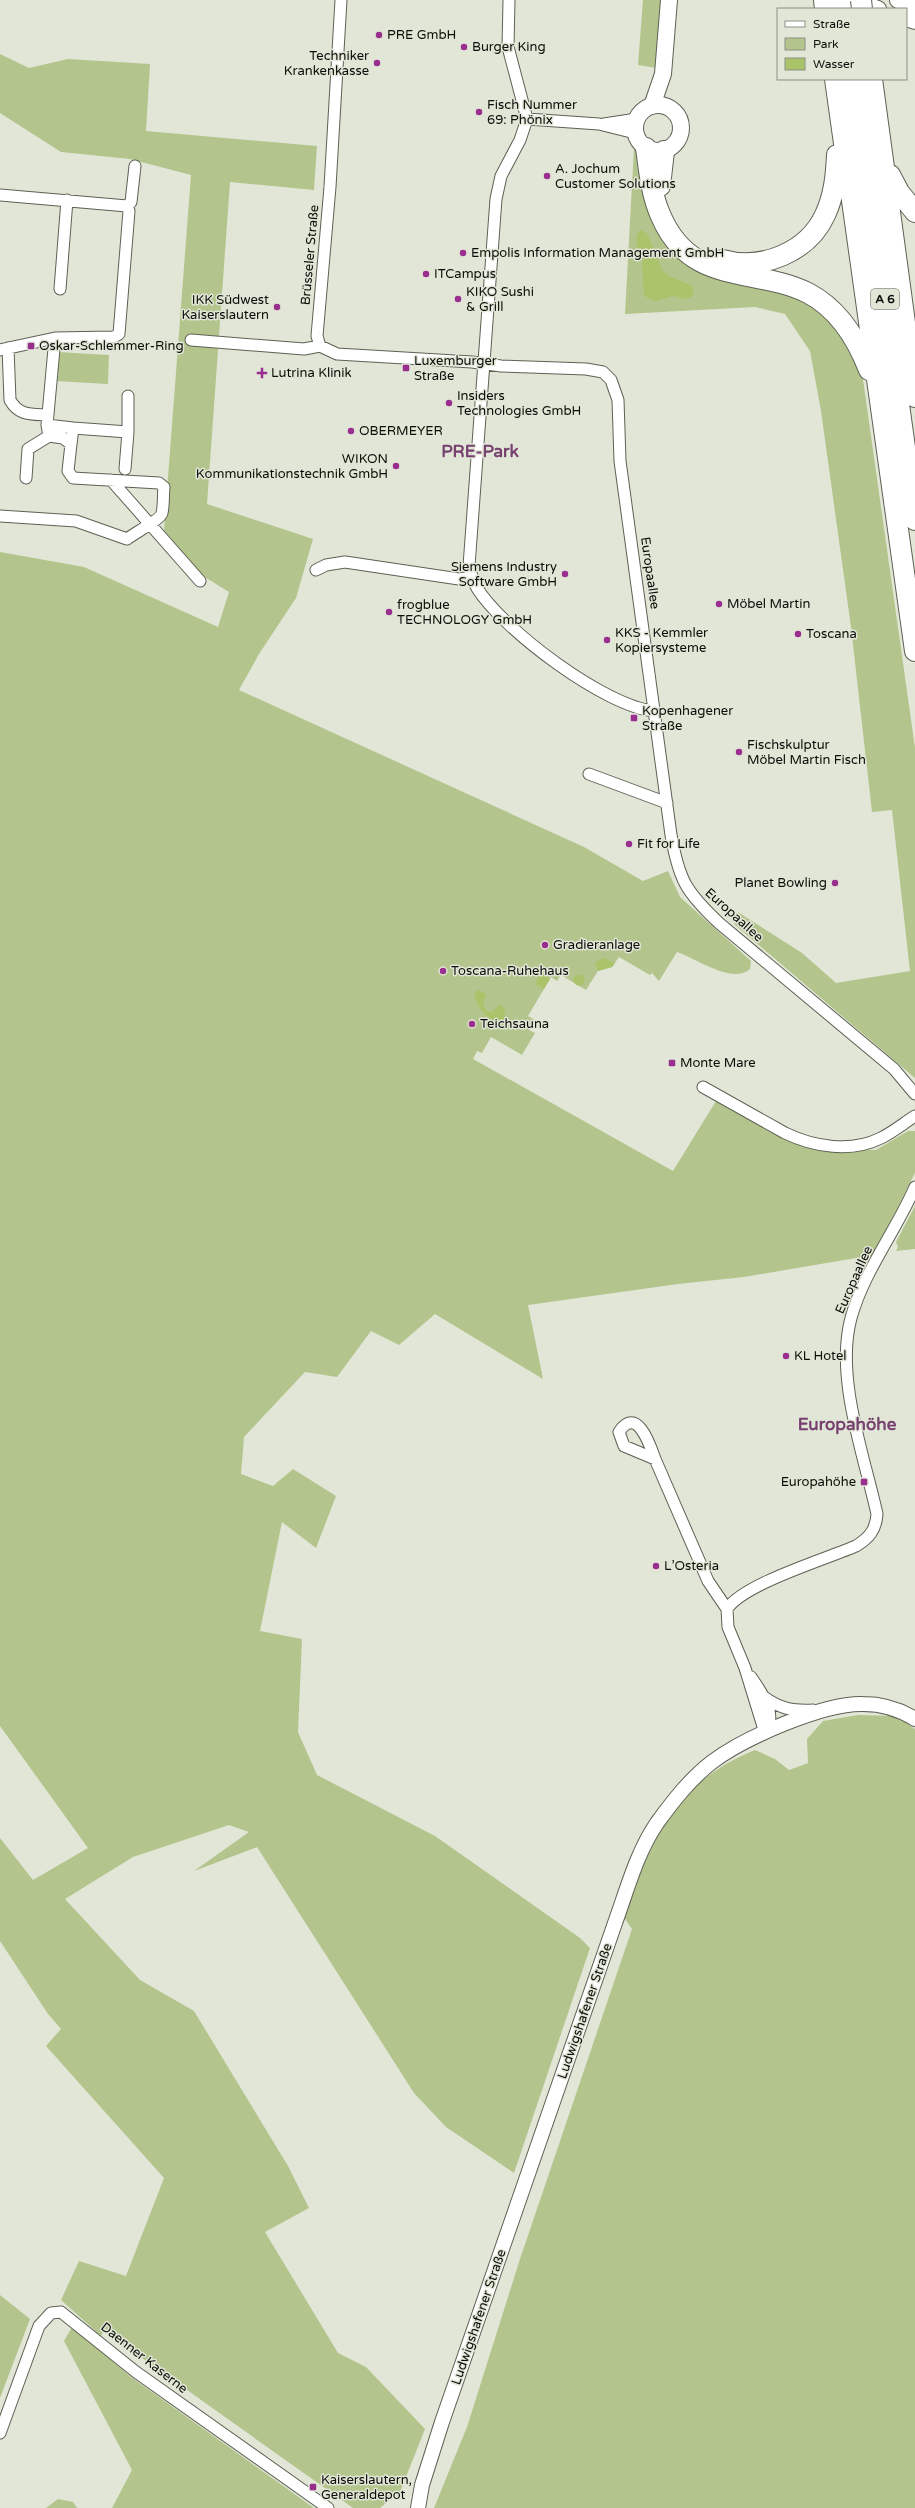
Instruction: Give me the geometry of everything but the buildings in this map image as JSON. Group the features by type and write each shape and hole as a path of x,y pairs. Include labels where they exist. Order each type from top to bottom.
{"highway":[{"path":"829,3 842,8"},
{"name":"A 6","path":"835,80 915,652"},
{"name":"A 6","path":"854,80 915,520"},
{"path":"872,80 915,397"},
{"path":"646,138 670,217 686,239 707,255 729,262 746,264 772,260 794,250 806,241 824,217 835,182 839,109"},
{"name":"A 6","path":"646,138 652,190 660,214 672,236 700,261 720,270 787,285 809,294 832,310 849,329 861,349 881,406"},
{"path":"883,156 899,192 915,212"},
{"path":"909,351 915,302"}],"main road":[{"path":"660,106 668,22 668,0"},
{"path":"668,22 674,0"},
{"path":"851,0 875,8"},
{"path":"898,0 915,6"},
{"path":"660,106 679,116 682,131 676,144 646,138 646,108 660,106"}],"street":[{"name":"Brüsseler Straße","path":"320,346 317,336 330,187 341,0"},
{"path":"509,0 508,47 527,119 520,140 501,176 496,199 468,566 478,589 496,609 541,652 592,686 630,706 654,711"},
{"path":"527,119 599,124 646,138"},
{"path":"127,206 131,202 135,166"},
{"path":"0,195 127,206"},
{"path":"60,289 67,200"},
{"path":"71,444 48,425 21,413 14,407 10,400 4,349 54,338 114,337 119,334 129,211 127,206"},
{"path":"26,478 28,450 48,425 54,338"},
{"path":"191,340 304,348 320,346 337,354 484,363"},
{"name":"Europaallee","path":"484,363 595,370 603,372 616,388 618,400 620,461 666,803 676,866 689,892 696,901 719,923 894,1069 915,1094"},
{"path":"125,469 128,432 128,396"},
{"path":"48,425 128,432"},
{"path":"0,516 76,521 127,539 144,526 150,525 157,521 162,514 164,487 159,484 73,478 68,471 73,428"},
{"path":"111,480 200,581"},
{"path":"316,570 326,565 345,562 459,579 472,577"},
{"path":"589,774 666,803"},
{"path":"703,1087 799,1140 827,1146 871,1142 882,1138 915,1116"},
{"name":"Europaallee","path":"727,1609 737,1597 754,1588 856,1546 870,1536 874,1528 877,1514 847,1383 847,1340 852,1317 866,1281 915,1187"},
{"path":"655,1459 708,1581 727,1609 728,1627 745,1668 765,1733"},
{"path":"745,1668 763,1697 771,1716 765,1733"},
{"path":"763,1697 776,1706 788,1710 827,1710"},
{"name":"Ludwigshafener Straße","path":"411,2508 422,2485 615,1923 649,1836 680,1794 705,1768 739,1745 765,1733 827,1710 853,1704 871,1704 891,1708 915,1719"},
{"name":"Daenner Kaserne","path":"0,2433 39,2326 51,2313 61,2312 136,2372 328,2508"},
{"name":"Ludwigshafener Straße","path":"418,2508 422,2485"}],"green space":[{"path":"643,0 664,0 657,68 638,65"},
{"path":"0,54 29,68 68,59 150,64 146,131 317,146 314,190 230,182 207,504 313,539 296,598 259,654 239,690 584,847 643,881 668,871 680,897 751,961 750,969 742,973 734,974 714,969 677,952 659,981 652,973 650,975 619,957 612,967 598,971 586,990 561,975 557,981 551,977 528,1016 535,1020 529,1030 535,1033 522,1055 491,1037 482,1053 477,1051 473,1059 673,1171 716,1101 783,1138 819,1150 876,1150 908,1131 915,1131 915,1173 874,1255 744,1277 678,1284 528,1305 543,1379 435,1314 399,1345 371,1331 337,1377 305,1372 244,1437 241,1474 273,1486 293,1469 336,1496 316,1548 282,1522 260,1631 302,1639 298,1732 317,1775 435,1836 580,1938 590,1948 514,2173 446,2127 414,2093 257,1847 194,1871 249,1832 229,1825 133,1857 65,1899 140,1980 194,2011 288,2166 309,2208 265,2232 338,2353 366,2367 425,2429 400,2492 380,2508 353,2508 104,2331 101,2336 61,2300 79,2261 126,2276 164,2178 46,2046 61,2029 48,2014 0,1941 0,1838 33,1880 88,1848 0,1726 0,552 84,567 218,627 229,592 203,576 164,530 191,175 130,159 61,152 0,113"},
{"path":"634,148 640,155 666,236 824,311 860,358 915,748 915,1078 734,924 738,912 802,953 836,983 910,971 892,810 872,812 851,627 821,411 810,351 785,314 755,307 625,314"},
{"path":"57,352 109,355 108,384 55,381 56,377 59,375 56,369"},
{"path":"915,1206 915,1249 896,1251 898,1247 896,1242"},
{"path":"858,1715 895,1716 915,1729 915,2508 434,2508 467,2427 520,2259 632,1929 623,1916 656,1839 685,1797 704,1779 727,1763 755,1750 775,1759 789,1770 808,1763 807,1739 823,1721"},
{"path":"0,2295 30,2319 0,2398"},
{"path":"72,2327 131,2377 314,2508 112,2508 132,2470 64,2341"},
{"path":"58,2499 73,2502 77,2508 46,2508"}],"water":[{"path":"640,230 647,233 662,270 669,276 692,286 694,292 691,297 685,299 674,296 655,301 644,296 642,266 644,253 637,247 636,237"},
{"path":"603,958 615,963 612,967 598,971 595,963"},
{"path":"544,973 550,979 544,989 535,984 539,976"},
{"path":"579,974 583,976 585,980 583,984 579,986 575,984 573,980 575,976"},
{"path":"477,990 486,994 483,1006 488,1012 492,1012 500,1005 504,1007 507,1028 497,1025 478,1006 474,995"}],"place":[{"name":"PRE GmbH","path":"379,35"},
{"name":"Burger King","path":"464,47"},
{"name":"Techniker Krankenkasse","path":"377,63"},
{"name":"Fisch Nummer 69: Phönix","path":"479,112"},
{"name":"A. Jochum Customer Solutions","path":"547,176"},
{"name":"Empolis Information Management GmbH","path":"463,253"},
{"name":"ITCampus","path":"426,274"},
{"name":"KIKO Sushi & Grill","path":"458,299"},
{"name":"IKK Südwest Kaiserslautern","path":"277,307"},
{"name":"Oskar-Schlemmer-Ring","path":"31,346"},
{"name":"Luxemburger Straße","path":"406,368"},
{"name":"Lutrina Klinik","path":"262,373"},
{"name":"Insiders Technologies GmbH","path":"449,403"},
{"name":"OBERMEYER","path":"351,431"},
{"name":"WIKON Kommunikationstechnik GmbH","path":"396,466"},
{"name":"Siemens Industry Software GmbH","path":"565,574"},
{"name":"Möbel Martin","path":"719,604"},
{"name":"frogblue TECHNOLOGY GmbH","path":"389,612"},
{"name":"Toscana","path":"798,634"},
{"name":"KKS - Kemmler Kopiersysteme","path":"607,640"},
{"name":"Kopenhagener Straße","path":"634,718"},
{"name":"Fischskulptur Möbel Martin Fisch","path":"739,752"},
{"name":"Fit for Life","path":"629,844"},
{"name":"Planet Bowling","path":"835,883"},
{"name":"Gradieranlage","path":"545,945"},
{"name":"Toscana-Ruhehaus","path":"443,971"},
{"name":"Teichsauna","path":"472,1024"},
{"name":"Monte Mare","path":"672,1063"},
{"name":"KL Hotel","path":"786,1356"},
{"name":"Europahöhe","path":"864,1482"},
{"name":"L’Osteria","path":"656,1566"},
{"name":"Kaiserslautern, Generaldepot","path":"313,2487"}],"district":[{"name":"PRE-Park","path":"480,451"},
{"name":"Europahöhe","path":"847,1424"}]}
